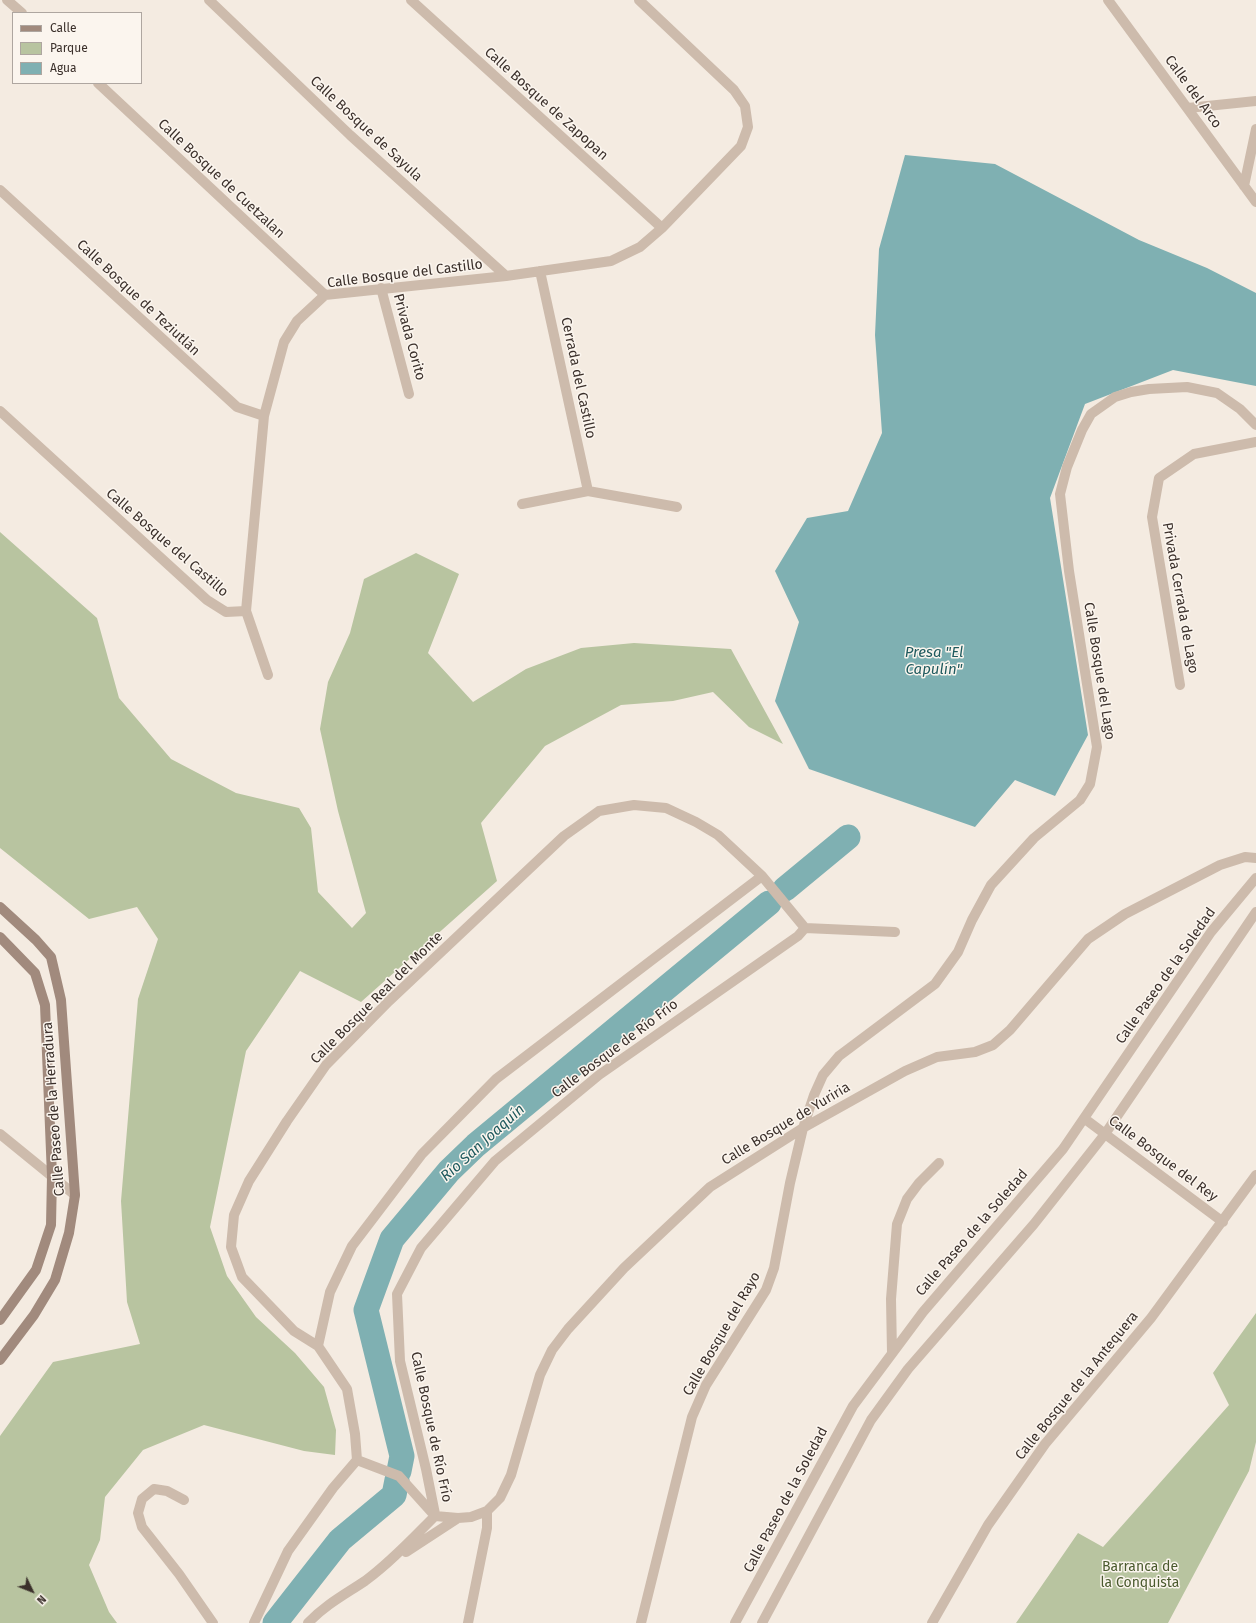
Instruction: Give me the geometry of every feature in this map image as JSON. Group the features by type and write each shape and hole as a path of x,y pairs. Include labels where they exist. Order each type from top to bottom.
{"main road":[{"name":"Calle Paseo de la Herradura","path":"0,907 36,940 50,957 61,1000 75,1195 69,1233 55,1280 34,1316 0,1360"},
{"name":"Calle Paseo de la Herradura","path":"0,937 35,974 44,1005 52,1176 51,1224 36,1270 0,1320"}],"street":[{"path":"6,0 21,12"},
{"name":"Calle Bosque de Sayula","path":"209,0 350,135 506,276"},
{"name":"Calle Bosque de Zapopan","path":"411,0 662,228"},
{"name":"Calle Bosque del Castillo","path":"0,411 207,600 226,612 246,611 264,416 284,342 297,321 325,295 506,276 611,261 640,247 662,228 741,146 748,127 745,106 734,90 639,0"},
{"name":"Calle del Arco","path":"1108,0 1256,202"},
{"name":"Calle Bosque de Cuetzalan","path":"99,84 325,295"},
{"path":"1188,108 1256,101"},
{"path":"1244,186 1256,129"},
{"name":"Calle Bosque de Teziutlán","path":"0,190 237,407 264,416"},
{"name":"Cerrada del Castillo","path":"540,271 588,491"},
{"name":"Privada Corito","path":"381,288 409,394"},
{"name":"Calle Bosque del Lago","path":"803,1128 814,1095 823,1075 839,1056 935,984 958,952 972,920 991,885 1034,838 1080,800 1090,784 1097,747 1068,571 1060,494 1067,467 1082,430 1091,414 1115,397 1130,392 1149,389 1187,387 1216,393 1240,409 1256,425"},
{"name":"Privada Cerrada de Lago","path":"1180,685 1152,517 1159,478 1194,454 1256,442"},
{"path":"522,504 588,491 677,507"},
{"path":"246,611 268,675"},
{"name":"Calle Bosque Real del Monte","path":"357,1460 355,1434 347,1389 318,1346 294,1331 242,1277 231,1247 234,1215 249,1181 287,1121 326,1065 395,996 564,836 599,811 634,805 666,808 696,822 718,836 762,876"},
{"name":"Calle Bosque de Yuriria","path":"435,1516 458,1518 471,1517 487,1511 500,1498 511,1475 540,1375 552,1350 568,1329 624,1268 710,1187 803,1128 905,1071 937,1058 974,1052 993,1045 1010,1030 1088,939 1125,914 1220,865 1245,857 1256,858"},
{"path":"318,1346 330,1292 352,1246 422,1154 496,1079 762,876 805,928 895,932"},
{"name":"Calle Paseo de la Soledad","path":"735,1623 853,1406 923,1312 1063,1149 1086,1119 1211,932 1256,878"},
{"path":"762,1623 871,1420 908,1369 1034,1224 1105,1134 1256,912"},
{"name":"Calle Bosque de Río Frío","path":"308,1623 318,1611 364,1581 380,1568 435,1516 426,1469 400,1362 397,1294 421,1248 495,1161 598,1075 798,936 805,928"},
{"name":"Calle Bosque del Rey","path":"1086,1119 1224,1222"},
{"name":"Calle Bosque del Rayo","path":"641,1623 692,1416 706,1385 766,1290 774,1268 790,1183 803,1128"},
{"path":"0,1134 75,1195"},
{"path":"892,1353 891,1299 897,1224 907,1199 919,1183 939,1163"},
{"name":"Calle Bosque de la Antequera","path":"932,1623 988,1525 1045,1444 1151,1318 1224,1222 1256,1176"},
{"path":"254,1623 288,1551 333,1488 357,1460 399,1476 435,1516"},
{"path":"184,1500 167,1491 154,1489 142,1499 138,1513 142,1527 179,1574 213,1623"},
{"path":"468,1623 487,1528 487,1511"},
{"path":"406,1552 458,1518"}],"green space":[{"path":"0,532 97,618 119,698 171,759 236,793 299,808 311,828 318,892 352,928 366,913 338,811 320,729 328,682 350,633 364,579 416,553 459,574 428,653 473,702 526,669 581,648 634,643 731,649 783,744 749,727 713,692 673,701 621,705 545,746 481,823 497,881 361,1002 300,971 246,1051 210,1227 227,1276 256,1317 295,1353 324,1387 336,1430 335,1455 304,1451 204,1425 143,1450 105,1497 100,1540 89,1565 109,1612 117,1623 0,1623 0,1436 53,1362 140,1344 127,1302 121,1201 138,999 158,939 137,907 89,919 0,848"},
{"name":"Barranca de la Conquista","path":"1256,1313 1256,1442 1249,1471 1168,1623 1016,1623 1078,1533 1103,1547 1229,1405 1213,1373"}],"water":[{"name":"Presa \"El Capulín\"","path":"905,155 995,164 1139,240 1207,268 1256,293 1256,386 1173,370 1085,404 1050,498 1088,735 1055,796 1015,780 975,827 809,769 775,701 799,622 775,571 807,518 848,511 882,433 875,335 879,249"}],"waterway":[{"name":"Río San Joaquín","path":"785,889 848,837"},
{"name":"Río San Joaquín","path":"399,1471 402,1456 366,1310 392,1239 449,1171 476,1145 769,903"},
{"name":"Río San Joaquín","path":"275,1623 340,1540 394,1495 397,1480"}]}
